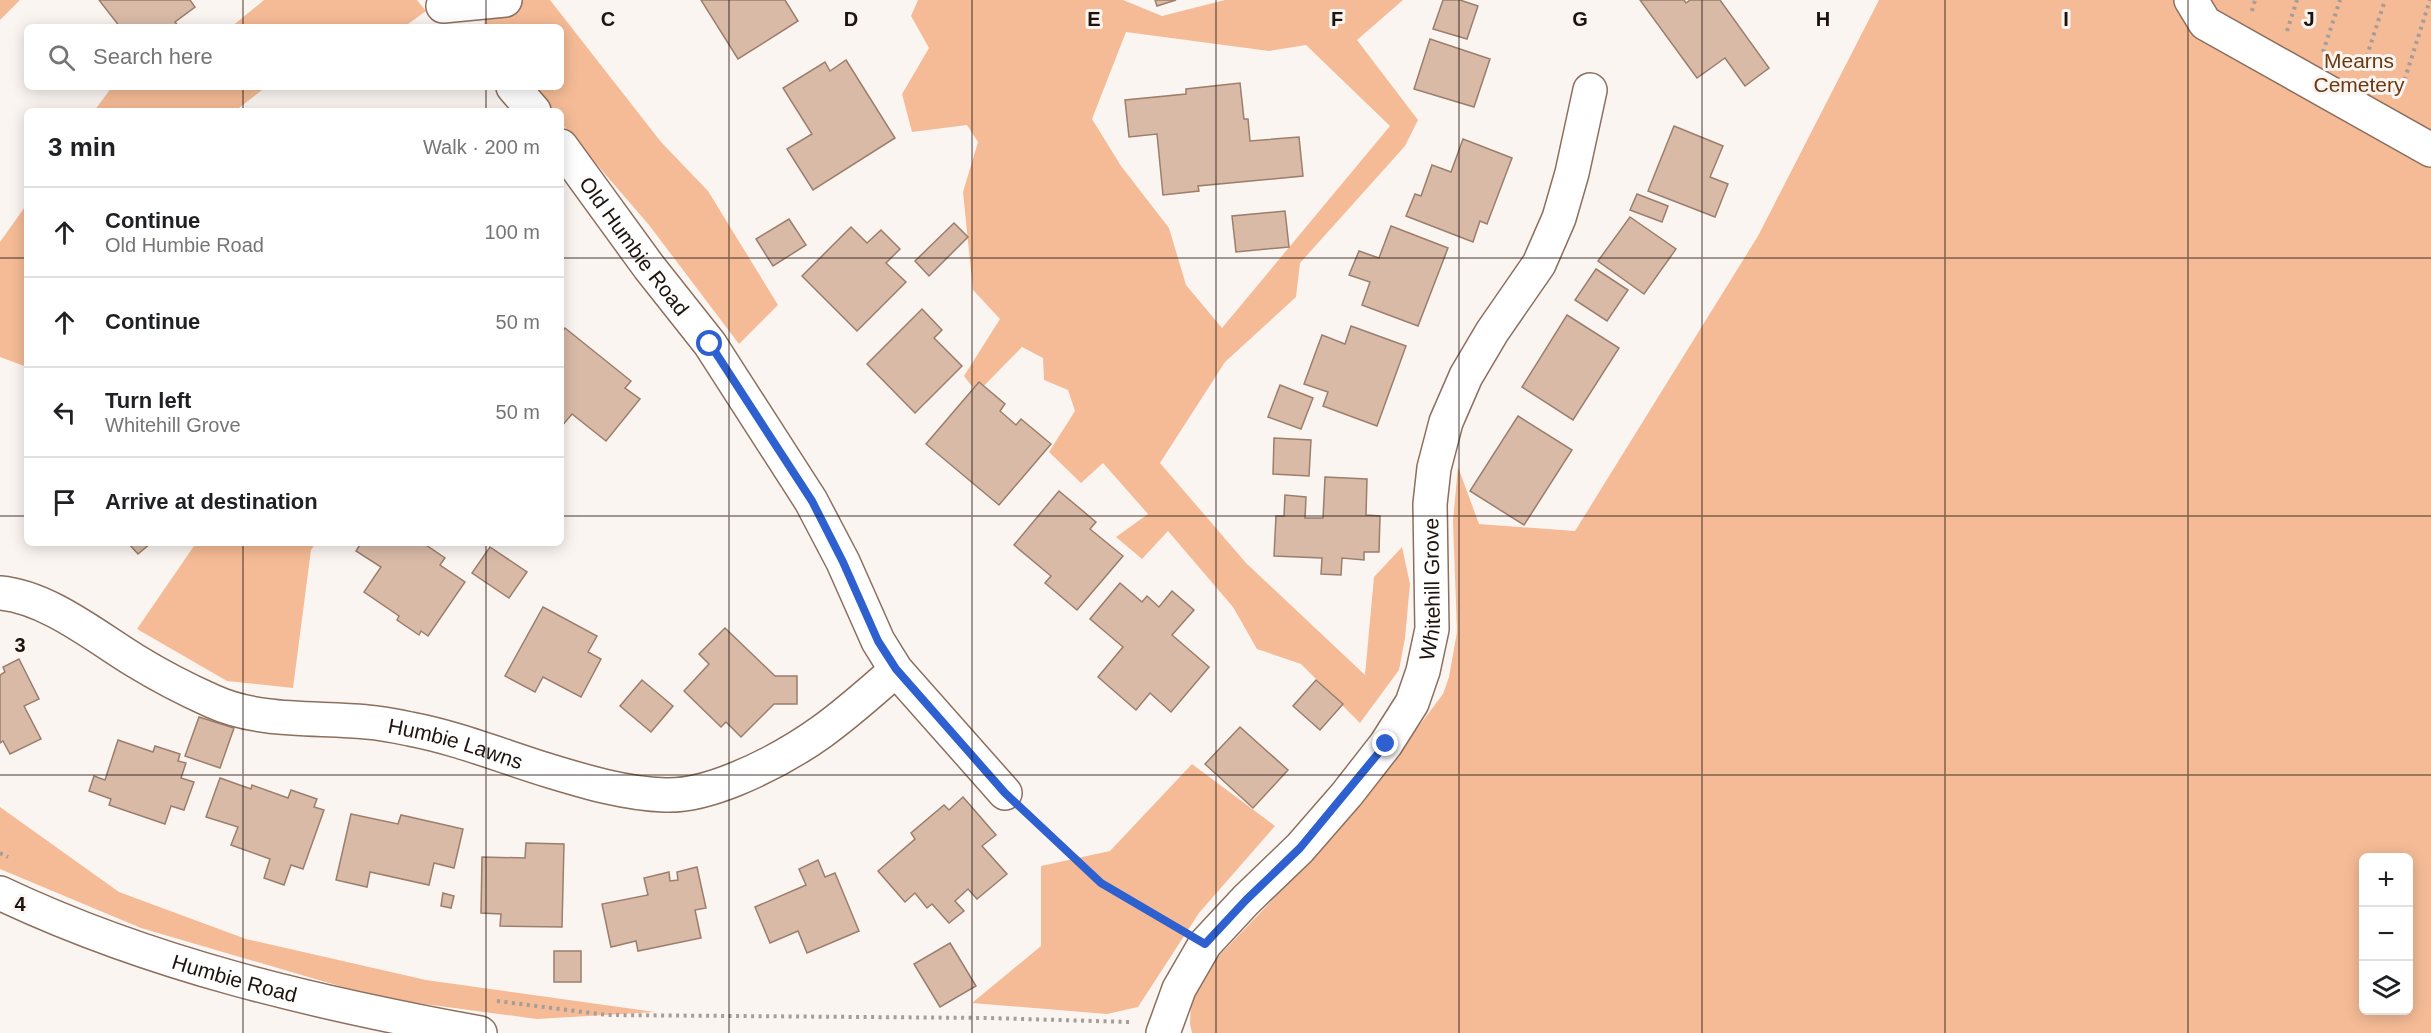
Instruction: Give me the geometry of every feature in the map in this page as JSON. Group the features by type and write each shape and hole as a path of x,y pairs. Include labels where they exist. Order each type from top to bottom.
{"street":[{"path":"448,8 505,0"},
{"path":"2191,0 2205,23 2431,150"},
{"path":"516,90 531,108"},
{"name":"Whitehill Grove","path":"1163,1032 1179,989 1205,944 1246,900 1300,848 1347,794 1386,744 1412,703 1423,671 1432,629 1430,504 1434,468 1446,422 1466,376 1508,308 1539,264 1559,218 1572,173 1590,90"},
{"name":"Old Humbie Road","path":"564,150 649,267 710,344 812,501 843,562 878,641 896,669 1005,793"},
{"name":"Humbie Lawns","path":"0,594 39,603 84,627 176,685 220,705 265,715 366,722 413,730 614,788 666,796 712,789 795,752 828,729 896,669"},
{"name":"Humbie Road","path":"0,893 46,915 151,953 257,985 366,1012 480,1033"}],"path":[{"path":"2313,84 2340,0"},
{"path":"2351,105 2385,0"},
{"path":"2390,127 2430,0"},
{"path":"1005,793 1101,883 1205,944"},
{"path":"0,853 10,858"},
{"path":"488,1000 607,1015 988,1018 1136,1022 1163,1032"}],"green space":[{"path":"0,0 20,0 0,20"},
{"path":"264,0 417,0 426,11 408,24 235,24"},
{"path":"486,0 550,0 661,142 708,191 778,305 739,344 649,225 564,126 564,108 548,108 532,90 564,90 564,24 484,24"},
{"path":"918,0 1123,0 1162,16 1225,0 1403,0 1357,40 1418,120 1405,146 1300,263 1296,297 1225,362 1160,463 1246,563 1365,675 1374,577 1402,547 1410,584 1405,638 1399,670 1360,723 1301,664 1257,649 1233,607 1168,531 1142,559 1116,537 1148,514 1103,463 1081,483 1049,452 1075,411 1068,390 1044,380 1043,358 1022,347 977,393 964,376 1000,319 973,290 963,192 978,142 967,125 912,132 902,94 929,48 911,16","holes":["1126,32 1269,51 1306,45 1390,126 1222,328 1186,285 1169,228 1121,166 1092,119"]},
{"name":"Mearns Cemetery","path":"1879,0 2431,0 2431,1033 1192,1033 1191,1001 1214,961 1310,861 1388,767 1443,694 1449,677 1457,632 1453,521 1458,467 1479,524 1575,531 1758,236"},
{"path":"110,90 262,90 239,108 96,108"},
{"path":"24,208 24,366 0,357 0,242"},
{"path":"194,546 314,546 311,550 293,688 227,681 137,629"},
{"path":"1192,764 1275,826 1199,913 1138,1007 1107,1014 972,1003 1041,946 1041,866 1110,851"},
{"path":"0,807 119,892 246,939 426,980 655,1012 537,1019 380,998 141,928 0,869"}],"building":[{"path":"99,0 190,0 195,7 175,22 177,24 118,24"},
{"path":"701,0 785,0 798,21 738,59"},
{"path":"1155,0 1176,0 1157,6"},
{"path":"1443,0 1460,0 1478,6 1467,39 1433,29"},
{"path":"1640,0 1684,0 1686,3 1690,0 1720,0 1769,68 1745,86 1725,58 1697,78"},
{"path":"1430,39 1490,59 1474,107 1414,89"},
{"path":"846,60 895,138 813,190 787,149 812,134 783,88 825,62 830,71"},
{"path":"1240,83 1244,119 1248,119 1250,141 1299,137 1303,176 1198,186 1199,191 1163,195 1157,134 1129,137 1125,100 1186,94 1186,89"},
{"path":"1674,126 1723,146 1710,177 1728,184 1715,217 1648,191"},
{"path":"1463,139 1512,158 1487,224 1480,221 1473,242 1406,216 1415,194 1421,196 1432,165 1451,172"},
{"path":"1637,194 1668,206 1662,222 1630,210"},
{"path":"1285,211 1289,247 1236,252 1232,216"},
{"path":"1630,217 1676,249 1644,294 1598,261"},
{"path":"789,219 806,245 773,266 756,239"},
{"path":"954,223 968,237 929,276 915,261"},
{"path":"1391,226 1448,248 1418,326 1362,305 1370,282 1349,275 1359,251 1379,258"},
{"path":"851,227 867,243 881,230 900,249 886,263 906,282 857,331 802,276"},
{"path":"1596,269 1628,290 1607,321 1575,300"},
{"path":"922,309 942,330 934,338 962,366 915,413 867,364"},
{"path":"1567,315 1619,348 1573,420 1522,387"},
{"path":"1351,326 1406,346 1377,426 1323,406 1328,392 1304,384 1322,335 1345,344"},
{"path":"564,329 631,381 625,388 640,399 606,441 572,414 564,423"},
{"path":"979,382 1005,404 1000,411 1016,425 1021,419 1051,444 999,505 926,444"},
{"path":"1280,385 1313,398 1301,429 1268,417"},
{"path":"1518,416 1572,450 1524,525 1470,491"},
{"path":"1274,438 1311,440 1309,476 1273,474"},
{"path":"1325,477 1367,479 1366,515 1380,516 1379,552 1364,552 1364,560 1342,558 1341,575 1321,574 1322,558 1274,556 1276,516 1284,516 1285,495 1306,497 1305,518 1323,518"},
{"path":"1059,491 1096,522 1090,529 1123,556 1077,610 1045,583 1051,576 1014,545"},
{"path":"131,546 147,546 138,554"},
{"path":"359,546 427,546 445,558 440,565 465,582 428,636 421,631 419,635 397,620 399,616 364,592 381,567 356,551"},
{"path":"490,547 527,572 509,598 472,573"},
{"path":"1120,583 1142,602 1147,596 1159,607 1172,591 1194,610 1172,635 1209,667 1171,712 1150,693 1136,710 1098,677 1123,647 1090,619"},
{"path":"543,607 597,636 588,652 601,659 581,697 543,677 535,692 505,676"},
{"path":"725,628 775,676 797,676 797,704 774,704 741,737 726,722 721,727 684,691 709,664 699,654"},
{"path":"19,659 39,699 24,706 41,739 10,754 3,741 0,743 0,675 5,672 3,667"},
{"path":"642,680 673,706 651,732 620,706"},
{"path":"1316,680 1343,704 1320,730 1293,706"},
{"path":"199,717 234,728 220,768 185,756"},
{"path":"1240,727 1288,770 1253,808 1205,764"},
{"path":"118,740 153,752 155,746 180,754 178,761 186,763 181,778 194,782 184,810 171,806 165,824 109,805 111,799 89,791 94,776 105,780"},
{"path":"220,778 251,789 252,785 288,798 291,790 317,799 314,807 324,810 303,869 291,865 284,885 264,878 270,859 231,845 238,827 206,817"},
{"path":"963,797 996,835 982,846 1007,874 977,899 968,889 955,901 964,911 949,923 932,904 927,908 915,893 905,902 878,871 915,839 911,833 944,805 949,810"},
{"path":"351,814 398,824 401,815 463,829 454,868 434,863 429,885 370,872 367,887 336,880"},
{"path":"526,843 564,844 562,927 500,926 501,914 481,913 482,857 525,858"},
{"path":"818,860 825,877 835,873 859,931 807,953 798,931 770,943 755,907 806,885 799,869"},
{"path":"697,867 706,908 695,910 701,938 638,951 636,941 611,947 602,904 648,895 644,878 669,872 670,881 678,880 677,872"},
{"path":"443,893 454,896 451,908 441,906"},
{"path":"950,943 976,986 940,1007 914,964"},
{"path":"554,951 581,951 581,982 554,982"}],"route":[{"path":"710,344 812,501 843,562 878,641 896,669 1005,793 1101,883 1205,944 1246,900 1300,848 1347,794 1386,744"}]}
